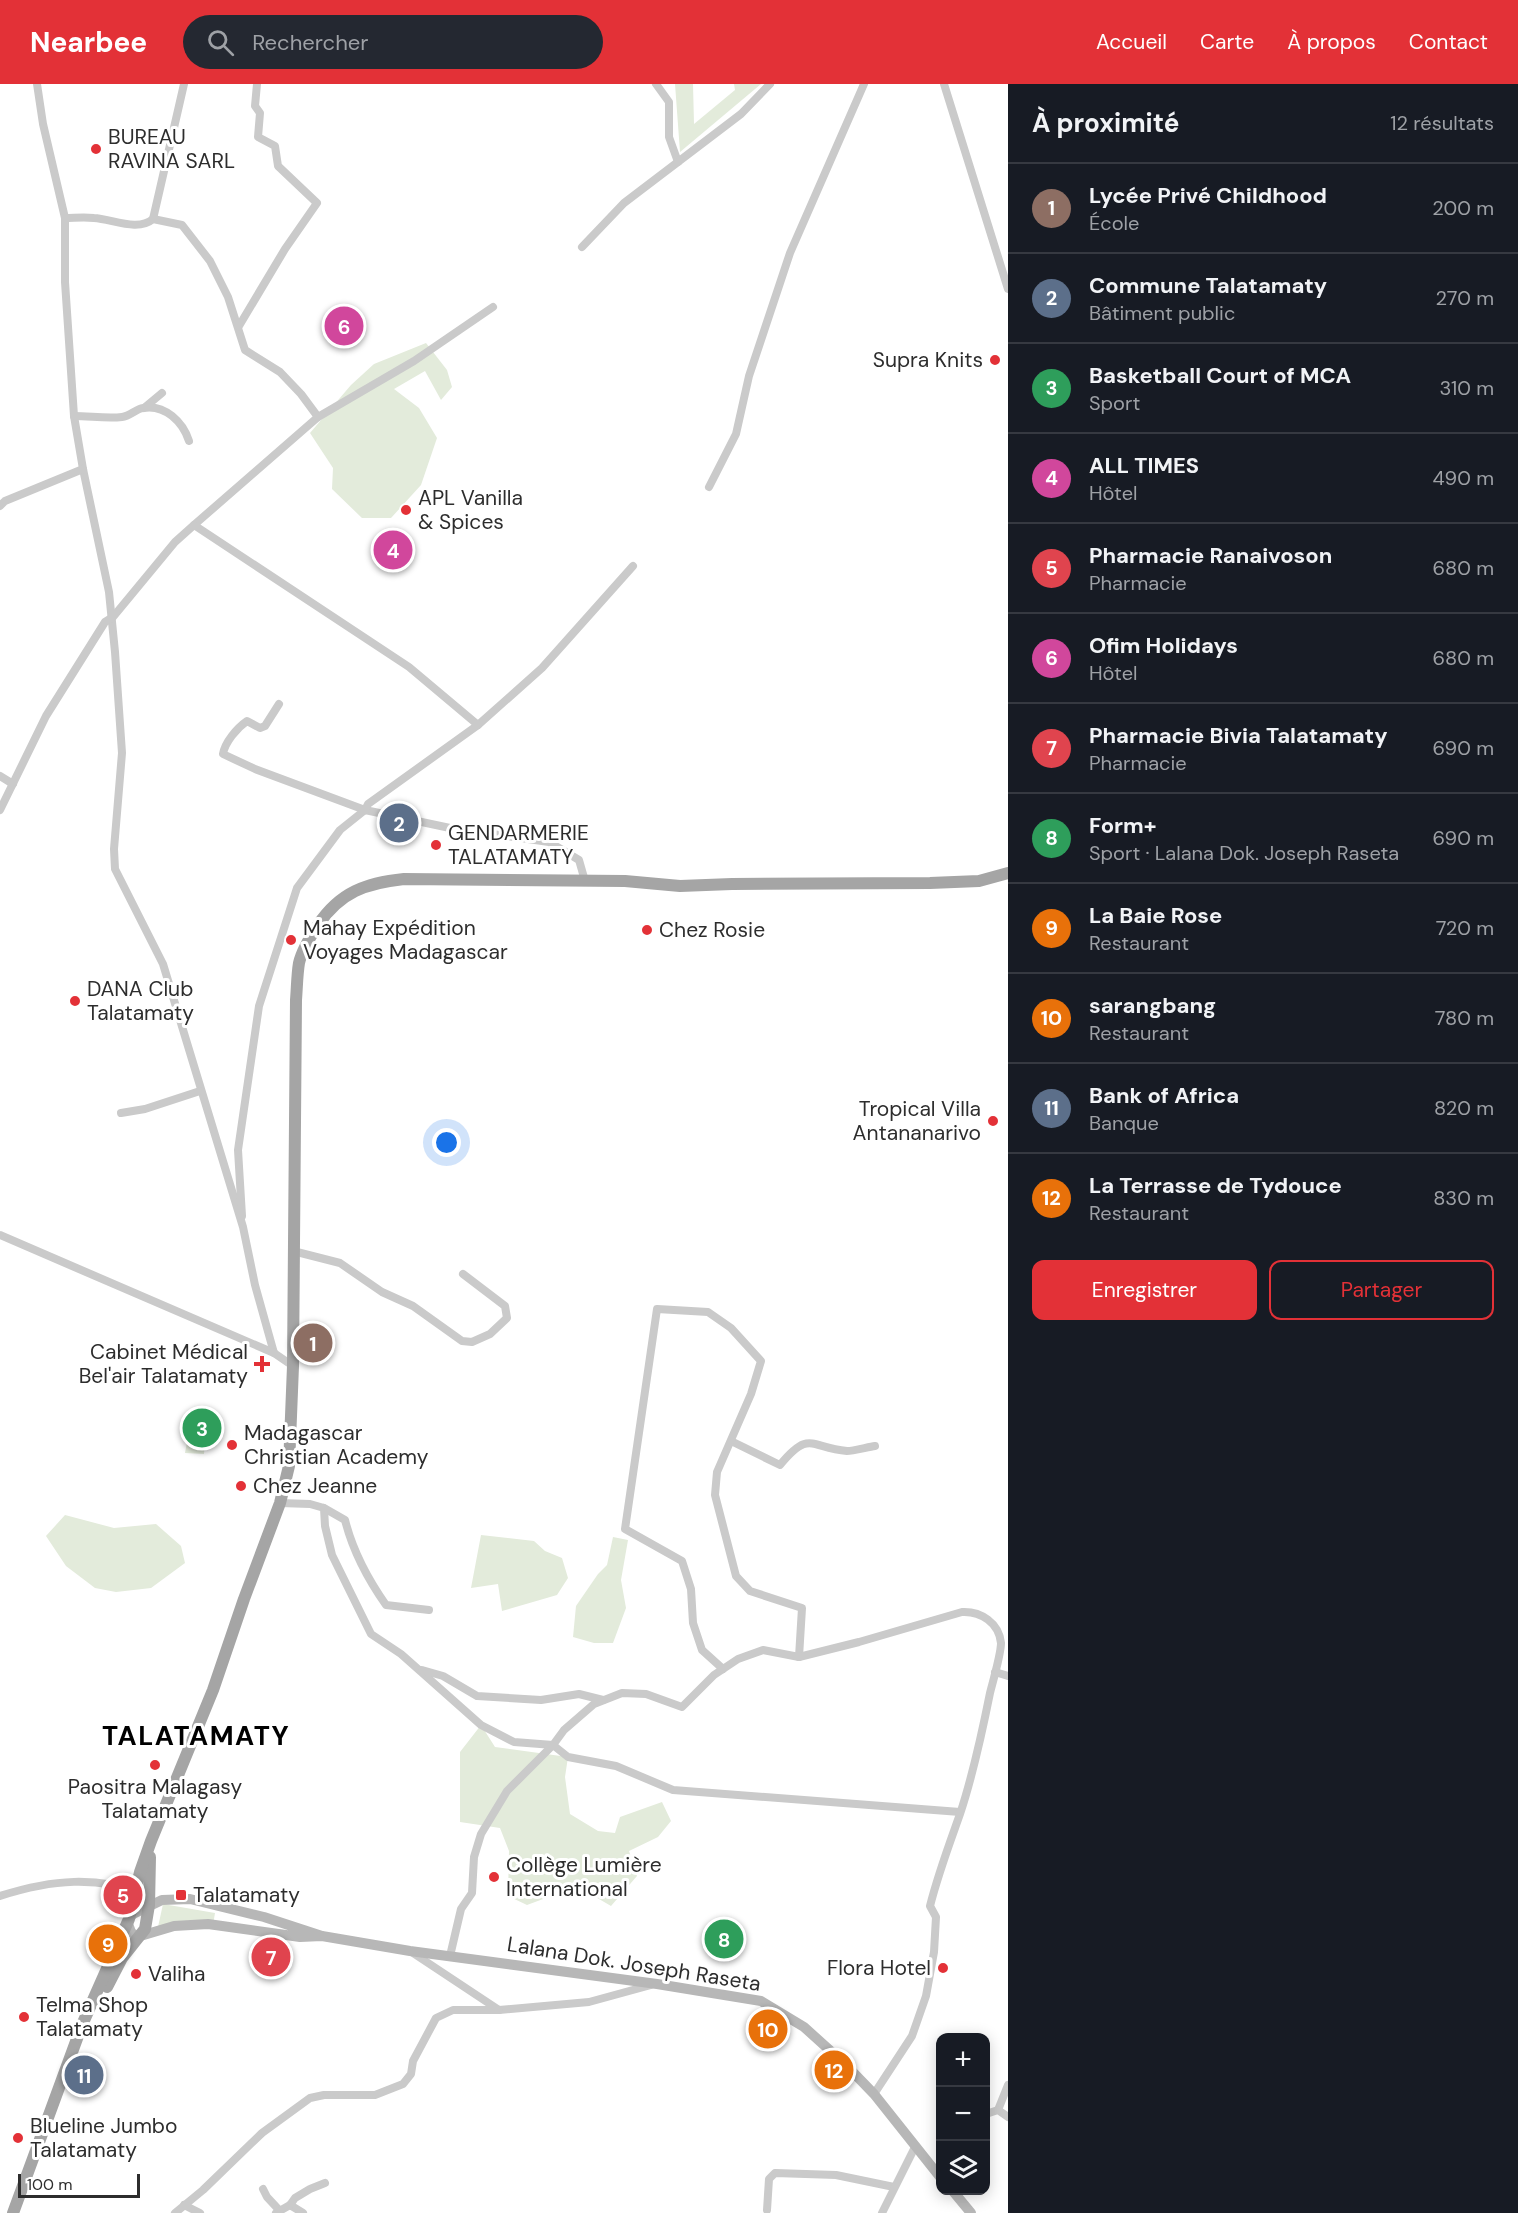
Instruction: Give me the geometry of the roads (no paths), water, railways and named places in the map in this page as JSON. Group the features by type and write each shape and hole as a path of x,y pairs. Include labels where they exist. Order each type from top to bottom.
{"main road":[{"path":"13,2213 86,2015 129,1919 135,1890 152,1841 213,1690 280,1503 289,1466 296,1000 299,963 309,938 328,910 348,894 360,888 404,879 625,881 680,886 930,883 979,881 1008,873"},
{"path":"34,2156 52,2124 110,1981 122,1958 141,1937 145,1929 152,1841"},
{"path":"129,1919 149,1900 190,1899 322,1936"},
{"path":"219,1906 219,1926"},
{"path":"129,1919 131,1932 137,1937 174,1926 219,1926 300,1937 322,1936"},
{"name":"Lalana Dok. Joseph Raseta","path":"322,1936 410,1951 657,1984 761,2001 804,2027 845,2064 874,2094 936,2171"},
{"path":"956,2195 971,2213"}],"street":[{"path":"37,84 43,124 65,218 65,282 74,416 82,469 113,617 122,753 114,849 115,869 163,964 243,1227 255,1285 274,1353"},
{"path":"65,218 93,218 135,225 147,225 153,219 184,84"},
{"path":"239,326 285,249 317,204 278,166 275,146 258,137 260,113 255,106 257,84"},
{"path":"656,84 669,102 669,137 678,162"},
{"path":"582,248 624,204 741,114 770,84"},
{"path":"709,487 736,434 749,376 790,253 864,84"},
{"path":"944,84 1008,289"},
{"path":"153,219 182,225 210,261 228,297 245,350 280,372 301,394 318,417"},
{"path":"0,810 46,716 105,622 113,617 175,542 318,417 414,361 493,307"},
{"path":"74,416 124,417 144,408 162,393"},
{"path":"144,408 164,410 171,415 186,431 189,441"},
{"path":"2,501 82,469"},
{"path":"194,525 409,667 478,725"},
{"path":"243,1227 238,1150 259,1006 297,888 340,830 365,810 368,804 478,725 542,668 633,566"},
{"path":"279,704 266,726 260,728 247,721 242,724 228,741 223,754 255,769 365,810 450,828 549,842 579,860 585,881"},
{"path":"0,776 13,783"},
{"path":"122,1113 145,1109 200,1091"},
{"path":"0,1234 274,1353 292,1366"},
{"path":"293,1251 340,1263 382,1292 413,1306 462,1341 472,1342 490,1334 507,1318 505,1306 463,1274"},
{"path":"723,1669 702,1650 693,1623 691,1588 682,1561 625,1530 657,1309 708,1311 731,1328 761,1361 751,1394 717,1472 715,1495 736,1576 750,1591 802,1608 799,1657"},
{"path":"731,1440 780,1465 794,1449 807,1442 849,1451 875,1446"},
{"path":"280,1503 310,1504 324,1508 345,1520 350,1542 365,1576 386,1605 429,1610"},
{"path":"324,1508 325,1526 332,1555 371,1634 417,1668 481,1725 514,1742 553,1745 568,1757 616,1766 673,1790 960,1812"},
{"path":"450,1956 461,1909 472,1893 474,1857 481,1834 507,1791 572,1723 594,1704 621,1693 646,1694 682,1707 723,1669 738,1659 764,1650 799,1657 962,1612 972,1611 982,1614 995,1628 1000,1643 995,1672 960,1812 944,1856 930,1906 936,1917 934,1952 926,1996 912,2036 874,2094"},
{"path":"417,1668 443,1676 477,1696 541,1700 579,1694 604,1700"},
{"path":"995,1672 1008,1676"},
{"path":"0,1896 69,1881 90,1881 112,1883 135,1890 149,1900"},
{"path":"410,1951 499,2010"},
{"path":"175,2213 203,2190 262,2133 310,2098 324,2095 375,2095 403,2084 411,2074 413,2061 436,2018 453,2010 499,2010 589,2002 657,1984"},
{"path":"990,2113 998,2110 1008,2085"},
{"path":"998,2110 1008,2117"},
{"path":"882,2213 915,2147"},
{"path":"767,2210 769,2179 775,2173 836,2175 894,2187"},
{"path":"263,2189 278,2212 290,2205 295,2198 324,2183"},
{"path":"184,2205 201,2213"},
{"path":"290,2205 303,2213"}],"place":[{"name":"BUREAU RAVINA SARL","path":"96,149"},
{"name":"Ofim Holidays","path":"344,326"},
{"name":"Supra Knits","path":"995,360"},
{"name":"APL Vanilla & Spices","path":"406,510"},
{"name":"ALL TIMES","path":"393,550"},
{"name":"Commune Talatamaty","path":"399,823"},
{"name":"GENDARMERIE TALATAMATY","path":"436,845"},
{"name":"Chez Rosie","path":"647,930"},
{"name":"Mahay Expédition Voyages Madagascar","path":"291,940"},
{"name":"DANA Club Talatamaty","path":"75,1001"},
{"name":"Tropical Villa Antananarivo","path":"993,1121"},
{"name":"Lycée Privé Childhood","path":"313,1343"},
{"name":"Cabinet Médical Bel'air Talatamaty","path":"262,1364"},
{"name":"Basketball Court of MCA","path":"202,1428"},
{"name":"Madagascar Christian Academy","path":"232,1445"},
{"name":"Chez Jeanne","path":"241,1486"},
{"name":"Paositra Malagasy Talatamaty","path":"155,1765"},
{"name":"Collège Lumière International","path":"494,1877"},
{"name":"Pharmacie Ranaivoson","path":"123,1895"},
{"name":"Talatamaty","path":"181,1895"},
{"name":"Form+","path":"724,1939"},
{"name":"La Baie Rose","path":"108,1944"},
{"name":"Pharmacie Bivia Talatamaty","path":"271,1957"},
{"name":"Flora Hotel","path":"943,1968"},
{"name":"Valiha","path":"136,1974"},
{"name":"Telma Shop Talatamaty","path":"24,2017"},
{"name":"sarangbang","path":"768,2029"},
{"name":"La Terrasse de Tydouce","path":"834,2070"},
{"name":"Bank of Africa","path":"84,2075"},
{"name":"Blueline Jumbo Talatamaty","path":"18,2138"}],"district":[{"name":"TALATAMATY","path":"196,1736"}]}
